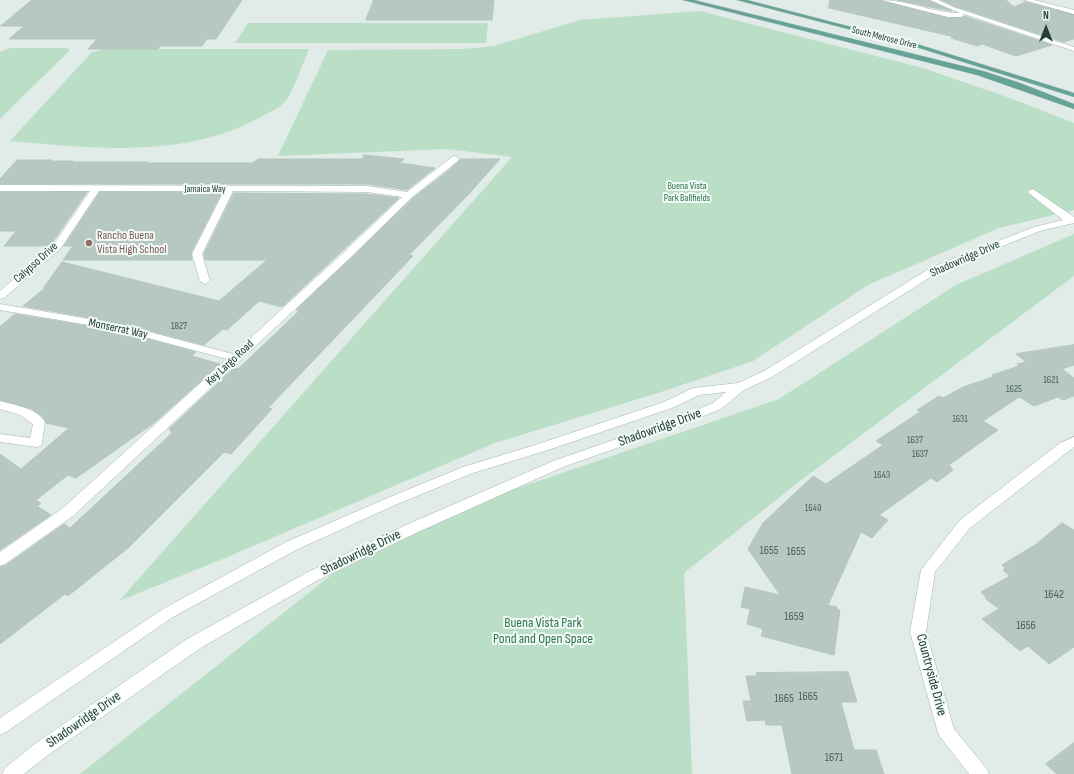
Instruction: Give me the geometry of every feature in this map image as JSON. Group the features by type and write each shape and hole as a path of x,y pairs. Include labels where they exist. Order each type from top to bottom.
{"main road":[{"name":"South Melrose Drive","path":"686,0 980,73 1017,85 1074,107"},
{"name":"South Melrose Drive","path":"740,0 915,45 1074,95"}],"street":[{"path":"884,0 948,15 973,15"},
{"path":"933,0 1074,50"},
{"path":"1027,0 1074,12"},
{"name":"Key Largo Road","path":"0,560 68,512 346,256 409,195 455,159"},
{"name":"Jamaica Way","path":"0,188 367,189 409,195"},
{"name":"Calypso Drive","path":"0,296 4,288 58,246 96,188"},
{"path":"205,280 197,254 230,189"},
{"path":"1033,192 1072,220"},
{"name":"Shadowridge Drive","path":"11,774 42,749 193,644 313,576 411,529 558,464 676,423 717,406 740,387 768,374 936,269 1037,229 1072,220"},
{"name":"Monserrat Way","path":"0,307 119,327 235,358"},
{"name":"Shadowridge Drive","path":"0,727 168,613 291,546 390,502 468,470 540,448 668,405 697,391 740,387"},
{"path":"0,405 24,412 39,422 36,443 0,438"},
{"name":"Countryside Drive","path":"980,774 947,733 918,632 928,570 965,524 1064,446 1074,441"}],"green space":[{"name":"Buena Vista Park Ballfields","path":"700,11 923,68 1007,97 1074,123 1074,210 999,228 868,285 753,361 661,392 495,443 225,558 119,601 512,157 447,149 278,156 328,50 463,49 494,46 580,20"},
{"path":"248,23 488,23 486,43 235,43"},
{"path":"10,48 67,48 70,50 0,119 0,52"},
{"path":"103,49 309,49 287,99 269,113 228,132 198,140 135,148 104,148 10,141 91,53"},
{"name":"Buena Vista Park Pond and Open Space","path":"1074,234 1074,276 796,484 684,573 692,774 80,774 383,534 779,399 956,285"}],"building":[{"path":"32,0 242,0 216,39 207,39 202,46 160,46 158,49 88,49 97,39 9,39 24,26 1,26"},
{"path":"374,0 494,0 492,20 366,20"},
{"path":"830,0 880,0 948,18 961,18 964,16 1052,45 1016,56 982,44 977,46 951,38 955,37 829,8"},
{"path":"897,0 929,0 952,11 940,9"},
{"path":"942,0 1006,0 1014,7 1025,2 1074,15 1074,39 1063,42 954,6"},
{"path":"364,155 404,159 400,163 435,168 407,190 367,184 0,184 0,179 17,160 147,162 146,163 253,163 258,159 362,159"},
{"path":"460,159 500,159 467,196 409,255 413,256 268,408 272,409 231,454 224,452 128,548 68,596 65,594 0,644 0,567 6,565 64,524 70,528 172,433 169,429 234,368 238,369 299,311 296,310 413,198 449,170"},
{"path":"0,192 87,192 50,246 4,246 16,231 0,231"},
{"path":"100,192 222,192 191,253 192,260 63,260 73,246 64,246"},
{"path":"234,193 367,194 399,198 282,307 259,301 227,330 223,329 204,345 119,323 23,306 45,288 44,287 62,262 219,301 267,260 205,260 204,254"},
{"path":"15,314 118,331 196,352 192,356 220,364 154,423 76,478 68,475 36,500 41,503 37,506 51,515 0,550 0,454 21,469 69,428 46,423 42,416 32,409 0,400 0,327"},
{"path":"1074,345 1074,365 1062,369 1074,378 1074,396 1063,400 1058,397 1034,406 1019,397 983,421 998,430 949,465 953,470 937,482 931,478 879,515 888,520 872,538 861,532 828,605 837,607 837,610 840,610 834,655 761,636 763,629 747,624 750,609 741,607 745,587 780,595 748,549 763,523 813,476 826,484 883,445 876,441 920,412 917,410 939,396 943,398 963,387 993,377 992,375 1019,366 1017,364 1026,362 1016,354"},
{"path":"1062,523 1074,530 1074,647 1049,664 1028,646 1020,651 982,619 999,609 985,598 986,597 981,592 1010,576 1003,570 1005,568 1002,565 1035,545"},
{"path":"848,672 857,702 841,702 854,750 876,750 884,774 792,774 782,725 766,725 765,720 747,721 743,701 751,701 746,676 757,676 756,673"},
{"path":"1074,743 1074,774 1057,774 1046,764"}],"place":[{"name":"Rancho Buena Vista High School","path":"89,243"}]}
